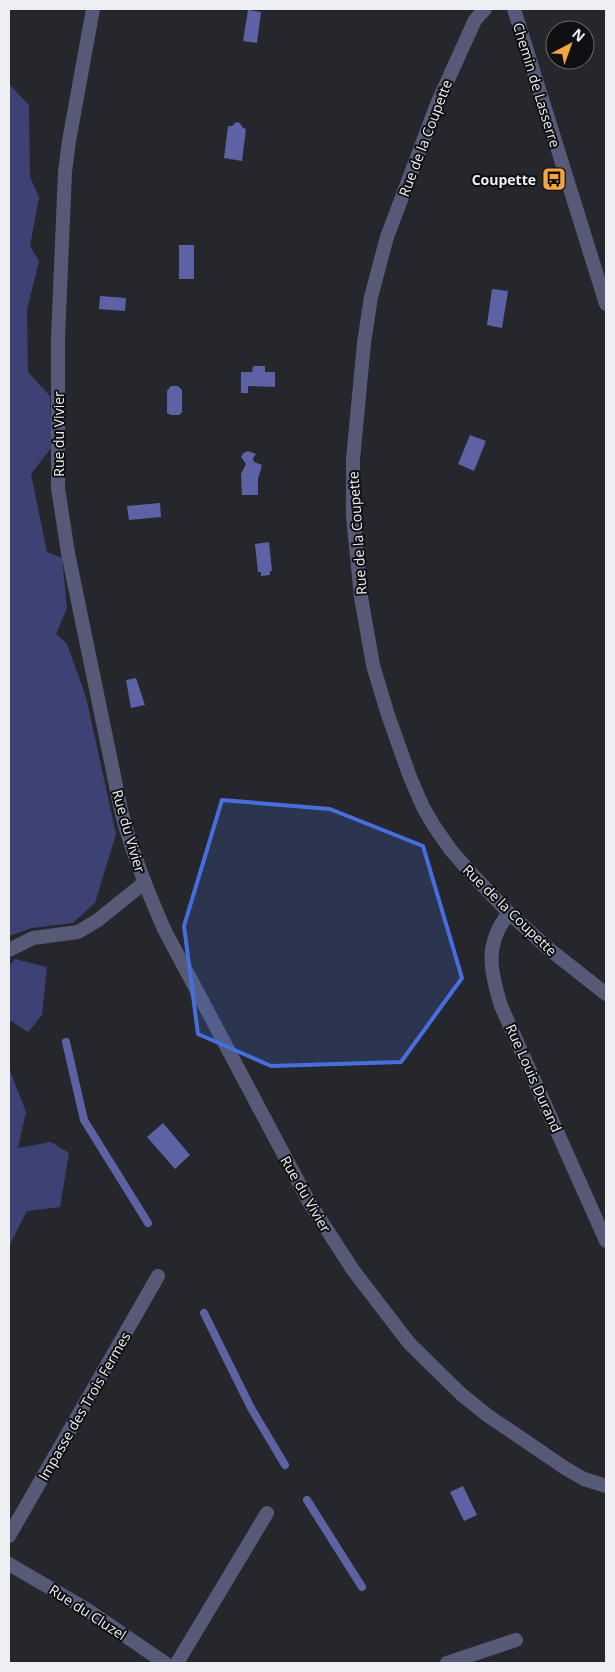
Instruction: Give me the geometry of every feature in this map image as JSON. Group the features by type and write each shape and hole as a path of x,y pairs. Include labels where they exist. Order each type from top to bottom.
{"street":[{"name":"Rue du Vivier","path":"93,9 65,172 58,338 58,488 68,553 130,846 164,929 309,1202 353,1270 409,1343 461,1394 487,1415 565,1468 584,1479 606,1486"},
{"name":"Rue de la Coupette","path":"485,9 475,20 468,32 437,104 387,237 379,266 364,343 353,459 353,516 361,597 373,665 388,715 423,807 450,849 509,912 549,949 606,994"},
{"name":"Chemin de Lasserre","path":"514,9 606,304"},
{"path":"9,950 33,938 78,932 98,920 144,883"},
{"name":"Rue Louis Durand","path":"509,912 498,928 492,944 492,969 496,989 606,1241"},
{"name":"Impasse des Trois Fermes","path":"9,1536 158,1276"},
{"path":"177,1663 267,1513"},
{"name":"Rue du Cluzel","path":"9,1564 86,1609 165,1663"},
{"path":"446,1663 516,1640"}],"highlighted area":[{"path":"222,800 330,809 423,846 462,978 401,1062 271,1066 198,1034 184,926"}],"shaded area":[{"path":"248,10 261,12 257,43 243,41"},
{"path":"9,84 29,105 30,177 39,197 30,246 39,261 27,310 28,372 50,396 52,447 31,474 47,552 62,558 67,608 56,634 67,644 86,697 116,834 95,903 73,923 32,928 9,936"},
{"path":"236,122 246,129 242,161 224,158 228,126 232,126"},
{"path":"179,245 194,245 194,279 179,279"},
{"path":"492,289 508,291 502,328 487,325"},
{"path":"100,296 126,298 125,311 99,309"},
{"path":"253,366 265,366 265,372 275,372 275,387 248,386 248,393 241,393 241,372 252,372"},
{"path":"171,386 178,386 182,390 182,412 179,415 167,413 167,391"},
{"path":"470,435 486,441 474,471 458,464"},
{"path":"248,451 256,454 253,458 254,462 262,465 258,479 258,495 242,495 241,474 246,464 241,457 243,453"},
{"path":"160,503 161,517 129,520 127,506"},
{"path":"269,542 272,571 270,571 270,575 261,576 261,572 258,572 255,544"},
{"path":"136,678 145,705 131,708 126,680"},
{"path":"15,959 47,967 42,1015 28,1032 11,1021 9,1022 9,966"},
{"path":"9,1068 26,1112 18,1148 51,1142 69,1153 60,1207 27,1211 9,1246"},
{"path":"163,1123 190,1155 175,1169 147,1137"},
{"path":"463,1486 477,1515 464,1521 450,1492"}],"waterway":[{"path":"66,1042 84,1120 148,1223"},
{"path":"204,1313 251,1408 285,1465"},
{"path":"307,1500 362,1587"}],"place":[{"name":"Coupette","path":"554,179"}]}
